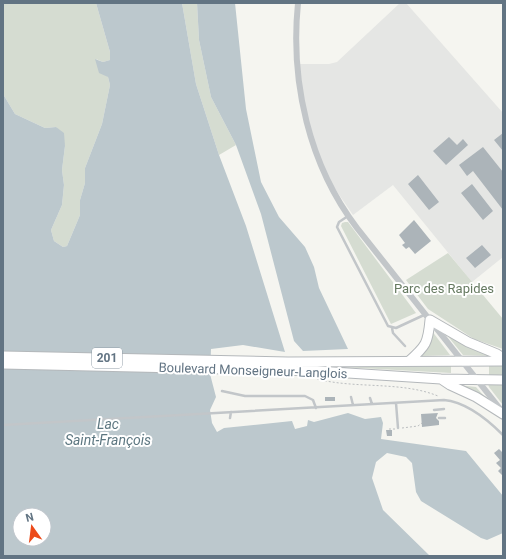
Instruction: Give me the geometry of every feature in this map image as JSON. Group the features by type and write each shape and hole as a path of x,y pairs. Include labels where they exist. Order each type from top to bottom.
{"highway":[{"path":"428,317 468,342 497,354 503,359"},
{"path":"409,361 426,345 429,337 428,317"},
{"name":"Boulevard Monseigneur-Langlois","path":"3,356 211,364 441,379 503,380"},
{"name":"Boulevard Monseigneur-Langlois","path":"3,364 211,364 503,359"},
{"path":"441,379 503,414"}],"street":[{"path":"298,3 296,36 297,64 308,128 320,162 339,202 348,216 478,380 503,414"}],"lane":[{"path":"348,216 339,222 337,227 382,316 388,326 392,328 393,333 405,346"},
{"path":"392,328 428,317"},
{"path":"222,391 245,396 305,396 313,400 316,408"},
{"path":"351,397 353,406"},
{"path":"370,398 372,404"},
{"path":"3,425 441,400 457,402 485,420 503,435"},
{"path":"396,403 398,428"},
{"path":"434,410 444,409"},
{"path":"230,412 230,418"},
{"path":"439,418 445,418"}],"path":[{"path":"314,378 346,385 418,390 441,398"},
{"path":"389,429 418,426 422,423"}],"shaded area":[{"path":"400,3 406,3 503,113 503,257 472,282 393,185 353,215 329,180 308,128 297,64 329,64 337,62"}],"green space":[{"path":"3,3 96,3 110,52 110,60 103,62 96,59 108,77 110,85 102,124 85,168 85,183 80,200 80,215 67,246 63,247 54,241 51,230 62,205 64,185 62,170 65,146 56,127 45,128 15,114 3,94"},
{"path":"182,3 197,3 199,40 211,97 236,145 219,155 196,84"},
{"path":"348,222 416,313 391,324 341,226 342,223"},
{"name":"Parc des Rapides","path":"448,253 503,319 503,349 474,339 428,309 406,280"},
{"path":"442,329 495,356 463,355"},
{"path":"432,331 450,355 419,356"},
{"path":"451,364 451,373 342,367 342,366"},
{"path":"489,366 503,366 503,376 489,376"},
{"path":"488,384 503,384 503,405 489,387"},
{"path":"458,385 476,387 491,404"}],"water":[{"name":"Lac Saint-François","path":"96,3 182,3 196,84 219,155 246,226 285,352 243,345 211,349 210,374 216,397 210,410 212,423 217,432 224,428 292,421 295,429 307,426 308,420 314,422 348,413 365,419 381,417 383,423 381,439 466,451 503,496 503,533 487,540 481,538 421,501 416,492 412,463 406,457 387,453 376,462 372,478 383,510 430,556 3,556 3,94 15,114 45,128 56,127 64,133 65,146 62,170 64,185 62,205 51,230 54,241 63,247 67,246 80,215 80,200 85,183 85,168 102,124 110,85 108,77 99,73 95,59 103,62 110,60 110,52"},
{"path":"197,3 235,3 246,109 261,182 279,217 305,247 314,267 319,288 348,349 303,351 294,341 261,214 236,145 211,97 199,40"}],"building":[{"path":"503,133 503,151 494,140"},
{"path":"449,137 457,145 463,139 468,145 446,165 433,151"},
{"path":"483,147 503,172 503,210 473,171 467,176 459,165"},
{"path":"418,175 439,202 429,210 408,184"},
{"path":"472,184 493,211 483,220 461,193"},
{"path":"414,220 431,241 415,254 409,247 406,249 402,245 405,243 399,235"},
{"path":"482,245 491,255 475,268 466,258"},
{"path":"325,397 335,397 335,401 325,401"},
{"path":"438,413 436,418 439,421 439,425 422,427 421,414"},
{"path":"386,430 392,430 392,436 387,436"},
{"path":"499,449 503,453 503,476 498,471 501,468 496,463 500,460 494,453"}]}
